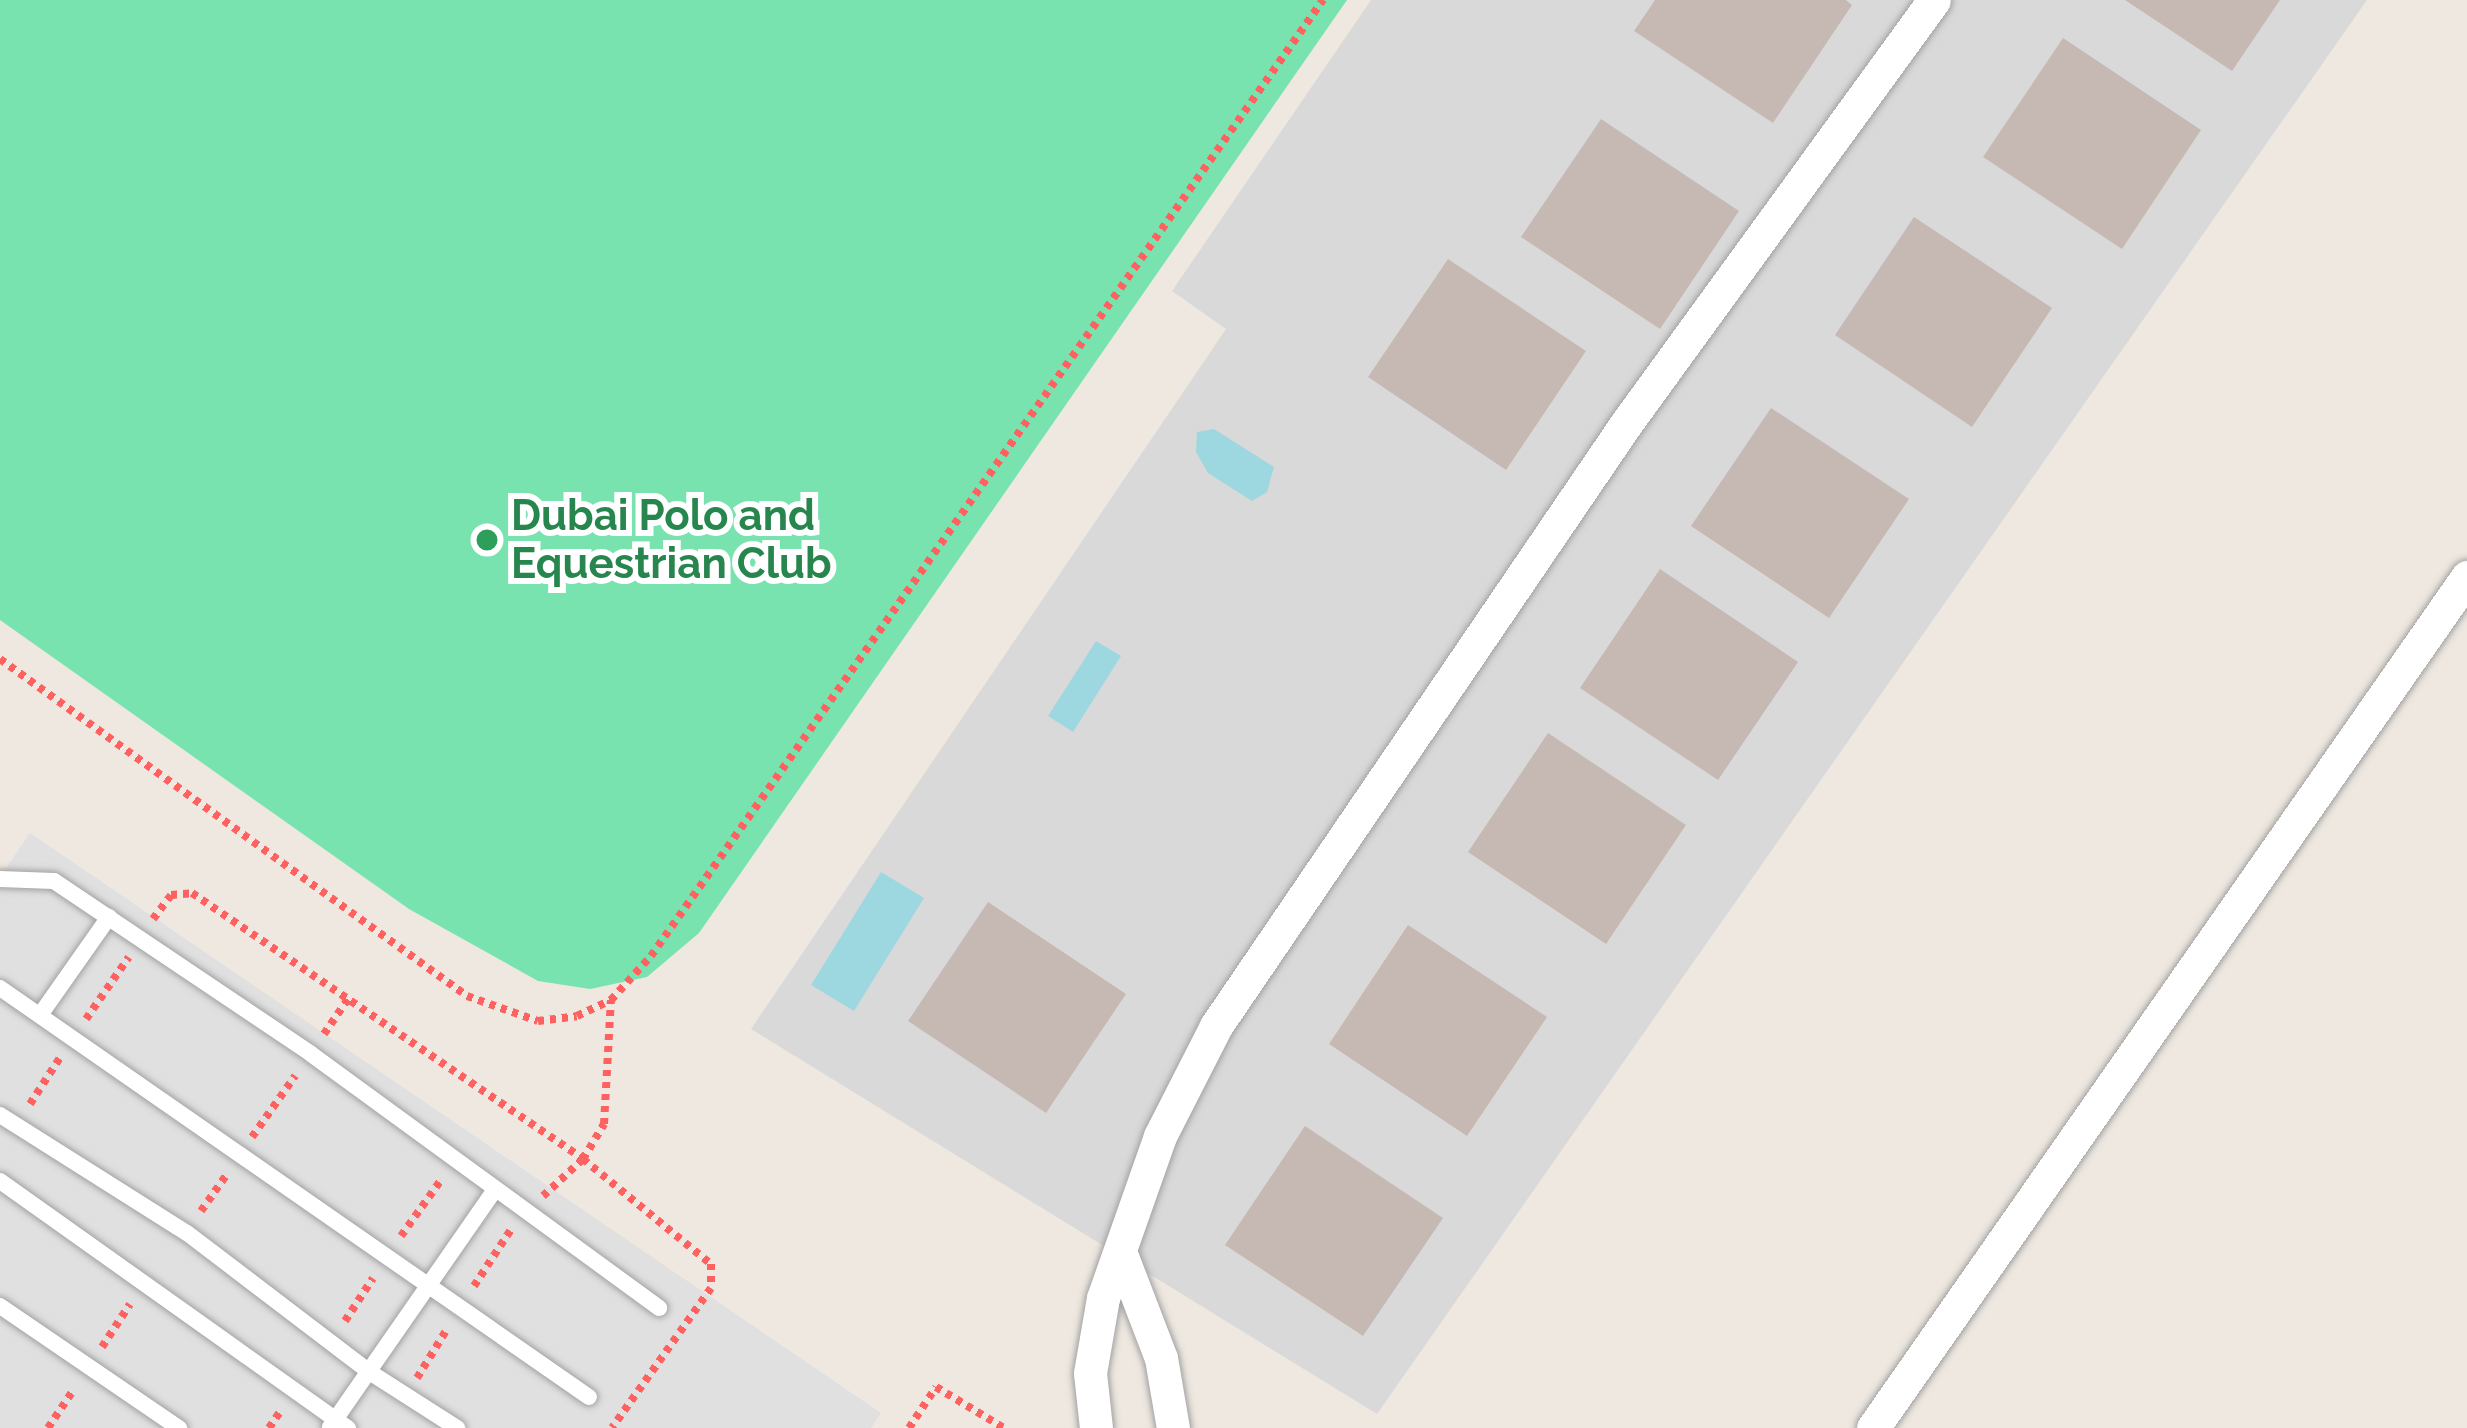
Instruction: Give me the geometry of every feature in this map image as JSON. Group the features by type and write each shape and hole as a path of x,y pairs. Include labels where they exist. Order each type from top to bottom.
{"street":[{"path":"1096,1428 1090,1373 1120,1254 1160,1136 1216,1026 1628,421 1934,0"},
{"path":"1874,1428 2467,577"},
{"path":"1120,1254 1161,1358 1174,1428"}],"lane":[{"path":"0,879 55,881 311,1054 659,1308"},
{"path":"40,1015 109,917"},
{"path":"0,988 242,1151 589,1397"},
{"path":"0,1115 187,1233 368,1371 457,1428"},
{"path":"0,1181 338,1425 368,1371 494,1191"},
{"path":"0,1306 178,1428"}],"path":[{"path":"0,659 467,996 501,1014 538,1021 577,1016 611,1000 651,956 1323,0"},
{"path":"187,1233 348,999"},
{"path":"523,1212 583,1159 604,1124 611,1000"},
{"path":"909,1428 937,1387 1004,1428"}],"shaded area":[{"path":"1371,0 2367,0 1377,1414 751,1029 1226,329 1172,291"},
{"path":"30,833 881,1413 871,1428 0,1428 0,877"}],"green space":[{"name":"Dubai Polo and Equestrian Club","path":"0,0 1347,0 699,933 647,977 590,989 538,981 409,909 0,620"}],"water":[{"path":"1214,429 1274,467 1267,492 1252,501 1208,473 1196,452 1197,432"},
{"path":"1096,641 1121,656 1073,732 1048,716"},
{"path":"881,872 924,898 854,1011 811,985"}],"building":[{"path":"1655,0 1846,0 1852,5 1773,123 1634,31"},
{"path":"2125,0 2280,0 2232,71"},
{"path":"2063,38 2201,130 2122,249 1983,157"},
{"path":"1601,119 1739,211 1660,329 1521,237"},
{"path":"1914,217 2052,308 1972,427 1835,335"},
{"path":"1448,259 1586,351 1506,470 1368,377"},
{"path":"1771,408 1909,499 1829,618 1691,526"},
{"path":"1660,569 1798,662 1718,780 1580,688"},
{"path":"1548,733 1686,825 1606,944 1468,852"},
{"path":"988,902 1126,994 1046,1113 908,1021"},
{"path":"1408,925 1547,1017 1467,1136 1329,1044"},
{"path":"1305,1126 1443,1218 1363,1336 1225,1245"}],"place":[{"name":"Dubai Polo and Equestrian Club","path":"487,540"}]}
